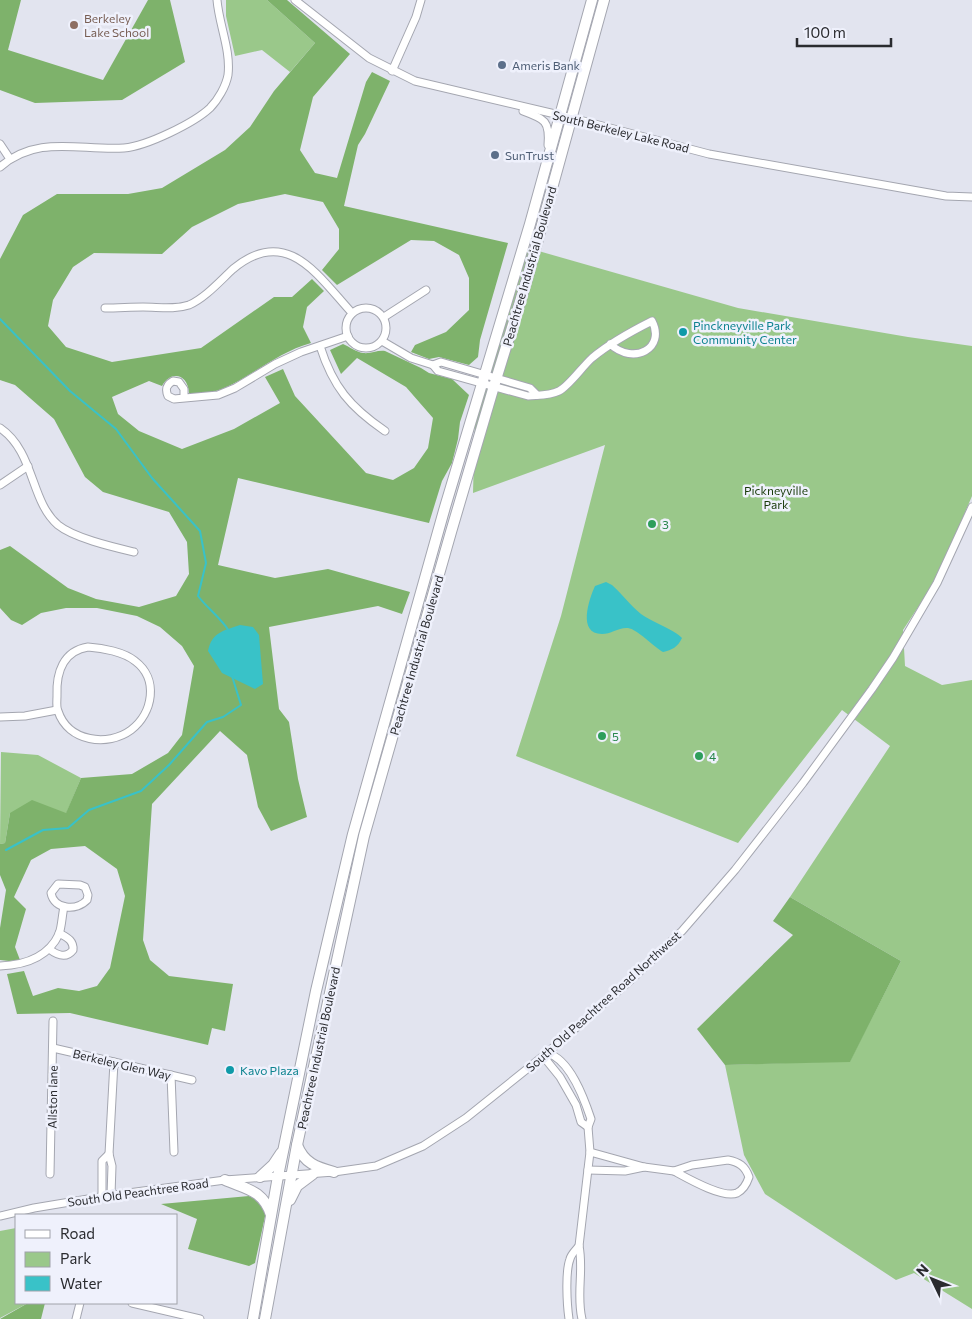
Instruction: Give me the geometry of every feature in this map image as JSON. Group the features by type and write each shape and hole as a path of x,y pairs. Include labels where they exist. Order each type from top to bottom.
{"highway":[{"name":"Peachtree Industrial Boulevard","path":"252,1319 284,1145 316,992 353,834 418,600 527,231 592,0"},
{"name":"Peachtree Industrial Boulevard","path":"265,1319 297,1145 364,836 495,382 527,279 604,0"},
{"path":"260,1177 273,1165 284,1145"},
{"path":"297,1145 300,1154 309,1163 334,1172"},
{"path":"284,1212 297,1186 313,1174"},
{"path":"225,1180 261,1196 268,1205 272,1216"}],"street":[{"path":"0,167 10,158 27,150 52,146 125,148 150,142 196,118 210,108 221,94 228,78 229,60 219,18 217,0"},
{"name":"South Berkeley Lake Road","path":"295,0 357,50 415,81 572,118 709,154 946,196 972,197"},
{"path":"392,70 416,17 421,0"},
{"path":"497,101 544,120 549,130 548,155"},
{"path":"0,144 10,158"},
{"path":"105,308 177,308 191,304 241,263 256,254 276,251 295,256 308,265 352,313"},
{"path":"384,317 426,290"},
{"path":"367,307 375,309 384,317 386,331 382,341 372,347 364,348 356,345 348,336 346,326 352,313 359,309 367,307"},
{"path":"382,341 411,358 433,366 441,362 484,379 530,388 537,395 552,394 564,388 591,359 610,344 622,336 652,321 655,327 653,342 642,353 628,354 610,344"},
{"path":"184,398 218,394 235,388 274,364 301,352 348,336"},
{"path":"320,346 336,386 349,402 385,431"},
{"path":"0,428 10,435 21,449 45,508 58,524 73,535 134,552"},
{"path":"0,485 28,466"},
{"name":"South Old Peachtree Road Northwest","path":"278,1176 334,1172 376,1166 423,1146 466,1118 547,1052 633,978 673,940 708,902 774,821 898,650 937,583 960,537 972,507"},
{"path":"88,647 111,651 134,660 147,675 150,695 146,713 135,727 119,736 101,740 84,737 64,723 57,710 59,672 66,659 76,650 88,647"},
{"path":"0,717 25,716 57,710"},
{"path":"58,884 80,884 85,887 88,895 85,903 64,907 56,904 52,898 51,892 58,884"},
{"path":"0,966 27,963 49,949 59,933 64,907"},
{"path":"49,949 63,956 73,950 72,942 59,933"},
{"name":"Allston lane","path":"50,1174 53,1021"},
{"name":"Berkeley Glen Way","path":"52,1048 192,1080"},
{"path":"582,1319 579,1309 582,1257 579,1246 590,1152 588,1127 592,1119 584,1098 574,1080 556,1055 547,1052 547,1061 560,1077 576,1105 581,1122 588,1127"},
{"path":"111,1195 112,1168 109,1154 114,1062"},
{"path":"171,1075 174,1152"},
{"path":"590,1152 644,1167 674,1171 715,1190 729,1194 737,1193 743,1188 749,1177 746,1170 739,1164 728,1160 692,1165 674,1171"},
{"path":"102,1196 102,1161 109,1154"},
{"path":"588,1170 625,1171 644,1167"},
{"path":"101,1168 112,1168"},
{"name":"South Old Peachtree Road","path":"0,1216 102,1196 225,1180 278,1176"},
{"path":"570,1319 567,1307 567,1280 570,1258 579,1246"},
{"path":"76,1319 80,1304"},
{"path":"142,1304 200,1319"}],"green space":[{"path":"0,0 21,0 8,50 103,80 148,0 170,0 185,62 122,100 35,103 0,90"},
{"path":"226,0 267,0 315,43 290,72 262,50 235,56 226,16"},
{"path":"267,0 287,0 350,54 313,97 300,150 315,173 337,178 366,82 372,72 390,81 358,145 344,206 508,243 480,340 478,357 469,365 439,357 429,359 411,352 415,345 446,332 469,310 469,278 459,255 434,241 411,240 337,285 322,270 339,249 339,229 323,202 285,194 238,204 192,227 162,254 94,253 73,267 53,300 48,326 66,347 112,362 201,348 274,297 292,297 312,279 324,291 307,307 303,327 311,343 288,352 233,384 207,393 191,394 186,382 178,376 174,376 162,386 149,381 112,397 118,414 139,431 182,449 234,429 280,403 265,377 283,369 295,396 366,473 393,480 414,468 428,448 433,418 406,387 357,358 341,374 330,350 343,344 363,353 385,351 429,373 452,379 469,395 460,422 452,463 442,481 429,523 238,478 218,565 275,578 328,569 410,592 402,614 378,606 269,627 279,709 289,722 298,779 307,817 271,831 258,807 247,755 220,731 152,804 143,940 150,960 169,976 233,984 225,1031 212,1028 208,1045 70,1013 17,1014 7,974 24,971 33,996 58,988 79,991 97,986 110,968 125,896 117,869 85,846 51,849 31,860 14,897 26,909 15,947 20,960 0,960 0,928 6,890 0,875 0,844 5,843 10,813 32,800 66,813 81,778 132,774 168,753 182,735 194,666 182,646 160,627 137,616 97,608 66,608 41,613 22,625 11,620 0,608 0,550 10,546 68,588 96,599 139,607 176,596 189,574 187,542 169,512 103,492 85,477 54,419 15,385 0,380 0,259 23,215 57,194 128,194 162,188 225,150 250,127 274,91 315,43"},
{"name":"Pickneyville Park","path":"528,248 738,308 972,346 972,496 946,557 928,592 903,630 905,666 942,685 972,680 972,1309 914,1273 896,1280 765,1194 744,1155 725,1065 850,1061 901,961 790,897 890,746 842,710 738,843 516,756 561,616 605,445 473,493 475,419"},
{"path":"1,752 38,755 81,778 66,814 10,813 5,843 0,844"},
{"path":"790,897 901,961 850,1062 725,1065 697,1029 793,935 773,921"},
{"path":"249,1196 255,1199 266,1212 255,1263 249,1266 188,1249 197,1219 161,1204"},
{"path":"15,1228 15,1304 26,1304 0,1318 0,1231"},
{"path":"26,1304 45,1304 41,1319 0,1319"}],"water":[{"path":"606,582 612,585 641,614 679,635 682,638 679,644 663,652 632,629 621,629 605,634 594,632 587,622 588,607 595,586"},
{"path":"240,625 253,627 259,635 263,684 255,689 222,673 208,651 215,636"}],"waterway":[{"path":"0,319 70,391 116,429 152,478 200,531 206,563 198,596 229,631"},
{"path":"6,850 43,830 68,828 89,810 141,791 169,765 207,722 223,717 241,705 232,676"}],"place":[{"name":"Berkeley Lake School","path":"74,25"},
{"name":"Ameris Bank","path":"502,65"},
{"name":"SunTrust","path":"495,155"},
{"name":"Pinckneyville Park Community Center","path":"683,332"},
{"name":"3","path":"652,524"},
{"name":"5","path":"602,736"},
{"name":"4","path":"699,756"},
{"name":"Kavo Plaza","path":"230,1070"}]}
